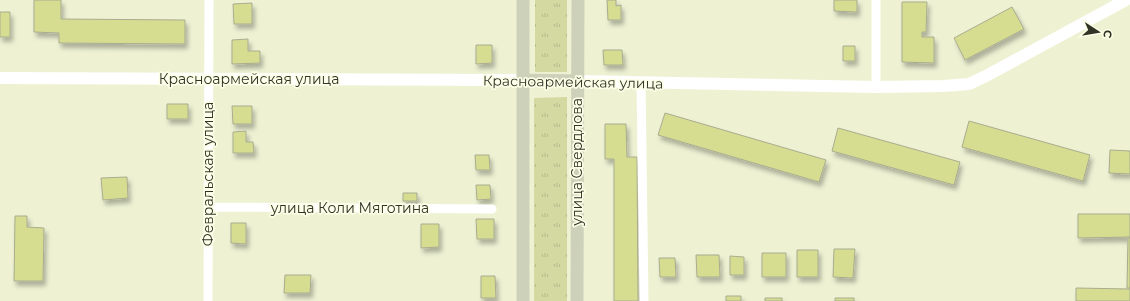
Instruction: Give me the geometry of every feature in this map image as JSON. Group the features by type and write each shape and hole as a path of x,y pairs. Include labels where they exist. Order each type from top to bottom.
{"main road":[{"path":"523,301 524,0"},
{"name":"улица Свердлова","path":"577,301 578,0"},
{"name":"Красноармейская улица","path":"524,80 578,81"}],"street":[{"name":"Февральская улица","path":"208,301 209,0"},
{"path":"876,0 876,87"},
{"name":"Красноармейская улица","path":"578,81 876,87 969,84 1126,0"},
{"name":"Красноармейская улица","path":"0,78 524,80"},
{"path":"641,82 644,301"},
{"name":"улица Коли Мяготина","path":"208,207 492,209"}],"green space":[{"path":"535,0 567,0 567,72 535,72"},
{"path":"567,97 567,301 534,301 534,98"}],"building":[{"path":"34,0 61,0 61,19 185,20 185,44 59,43 59,33 34,32"},
{"path":"607,0 616,0 616,6 621,5 621,20 608,20"},
{"path":"834,0 857,0 857,12 834,11"},
{"path":"902,2 927,2 926,32 922,32 922,37 934,37 934,63 902,62"},
{"path":"252,3 252,24 234,24 233,4"},
{"path":"1012,7 1024,29 965,60 954,38"},
{"path":"0,12 10,12 10,37 0,37"},
{"path":"248,39 248,51 260,51 260,63 232,64 232,40"},
{"path":"476,45 492,45 492,63 476,64"},
{"path":"843,46 855,46 855,61 843,61"},
{"path":"603,50 622,50 623,65 604,65"},
{"path":"167,104 188,104 188,119 167,119"},
{"path":"232,106 252,106 252,124 233,124"},
{"path":"665,113 826,160 819,182 658,135"},
{"path":"969,121 1090,155 1083,181 962,147"},
{"path":"605,124 626,124 627,157 637,157 638,301 614,301 614,159 605,159"},
{"path":"838,128 960,162 954,185 832,151"},
{"path":"246,131 246,142 253,142 254,153 233,153 233,132"},
{"path":"1110,150 1130,151 1130,174 1109,173"},
{"path":"475,155 489,155 490,170 476,170"},
{"path":"127,177 128,198 103,200 101,178"},
{"path":"476,185 490,185 491,199 477,200"},
{"path":"403,193 417,193 417,201 403,201"},
{"path":"1078,214 1130,214 1130,237 1078,238"},
{"path":"15,216 27,216 27,227 44,228 43,281 14,281"},
{"path":"476,219 494,219 494,239 477,239"},
{"path":"231,223 246,223 246,244 231,243"},
{"path":"421,224 439,224 439,247 421,248"},
{"path":"1128,238 1130,238 1130,288 1127,288"},
{"path":"834,249 855,249 853,278 833,277"},
{"path":"797,250 818,250 818,277 797,277"},
{"path":"762,253 786,253 786,277 762,277"},
{"path":"696,255 719,255 720,277 697,277"},
{"path":"730,256 744,257 744,275 730,275"},
{"path":"659,258 675,258 676,277 660,277"},
{"path":"285,275 311,275 310,293 284,293"},
{"path":"481,276 495,276 496,298 481,298"},
{"path":"1076,288 1130,289 1130,301 1076,301"},
{"path":"726,296 741,296 741,301 726,301"},
{"path":"765,298 782,298 782,301 765,301"},
{"path":"835,298 854,298 854,301 835,301"}]}
